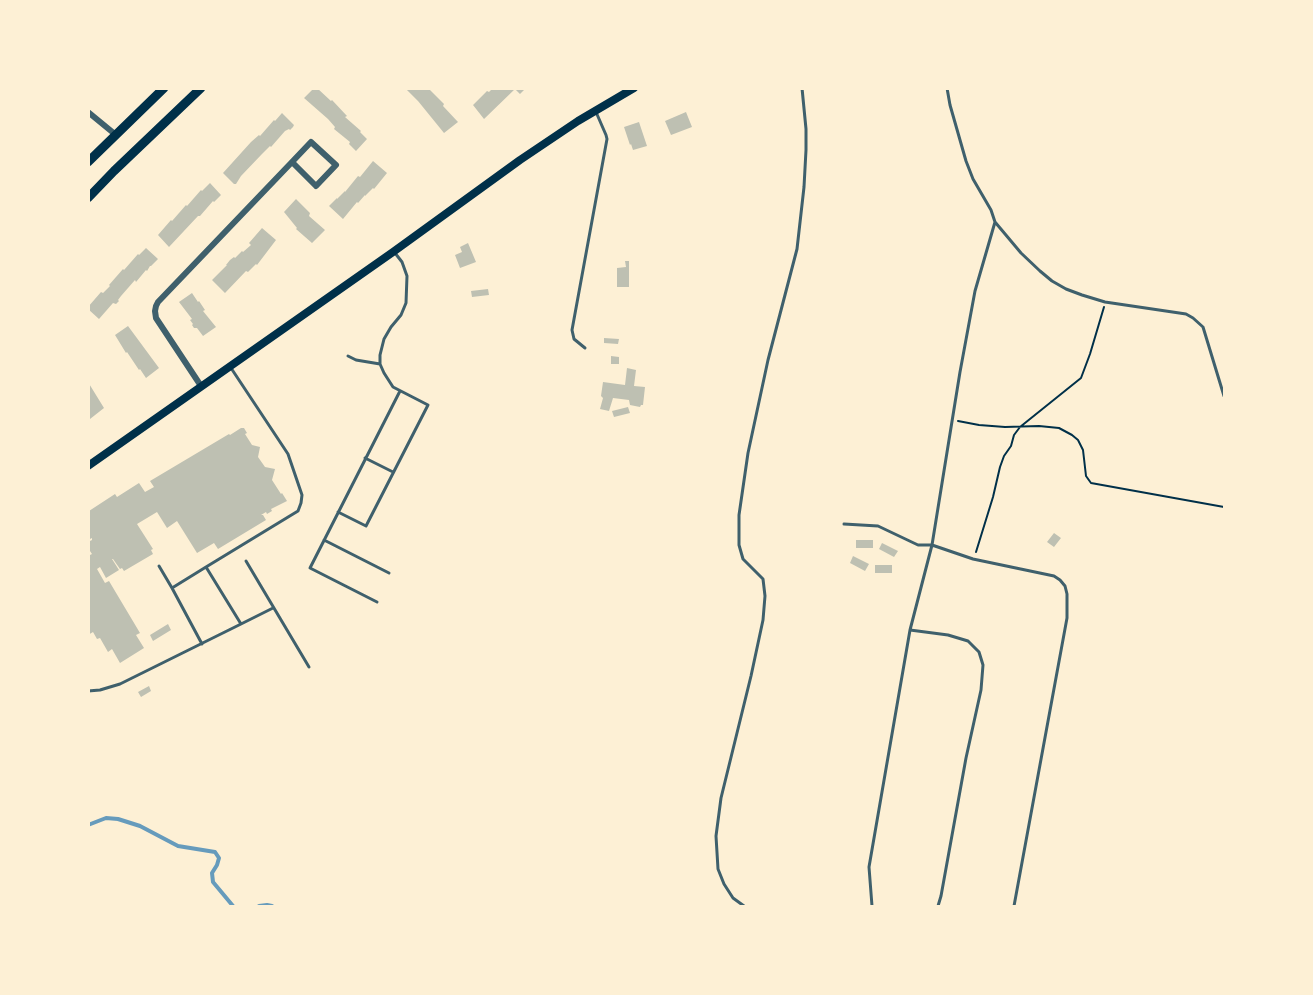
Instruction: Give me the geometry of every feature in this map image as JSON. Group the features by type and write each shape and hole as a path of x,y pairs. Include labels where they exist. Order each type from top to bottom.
{"main road":[{"path":"88,162 164,88"},
{"path":"88,198 201,88"},
{"path":"88,465 393,252 520,160 595,110 634,88"}],"street":[{"path":"88,112 116,135"},
{"path":"201,386 156,318 156,306 292,162 311,142 336,165 316,186 292,162"}],"lane":[{"path":"744,906 734,898 724,884 718,869 716,836 721,798 763,620 764,579 743,559 739,545 740,515 748,453 768,360 797,249 806,150 802,88"},
{"path":"947,88 966,161 973,178 995,222 1021,253 1040,271 1066,289 1105,302 1193,318 1203,327 1224,396"},
{"path":"585,348 574,339 572,330 607,139 595,110"},
{"path":"872,906 869,867 910,630 932,545 975,291 995,222"},
{"path":"338,512 366,526 428,405 393,387 380,364 384,339 401,315 406,303 407,276 402,262 393,252"},
{"path":"348,356 368,363 380,364"},
{"path":"172,588 297,511 301,504 302,495 288,454 230,367"},
{"path":"377,602 310,568 400,391"},
{"path":"365,459 393,472"},
{"path":"844,524 878,526 918,545 932,545 973,559 1054,576 1065,586 1067,618 1014,906"},
{"path":"324,540 389,573"},
{"path":"246,561 309,667"},
{"path":"159,566 202,644"},
{"path":"206,567 241,624"},
{"path":"88,691 120,684 273,608"},
{"path":"910,630 948,635 968,641 979,652 983,665 981,690 938,906"}],"path":[{"path":"973,559 987,520 1000,467 1014,435 1020,427 1081,378 1105,302"},
{"path":"953,420 979,425 1059,428 1078,440 1083,450 1086,476 1091,483 1224,507"}],"building":[{"path":"314,88 332,100 367,139 356,151 349,144 350,142 334,129 335,127 328,119 304,98"},
{"path":"405,88 428,88 458,122 444,133"},
{"path":"493,88 523,88 524,90 520,94 515,89 484,119 473,105"},
{"path":"686,112 692,127 671,135 665,121"},
{"path":"282,113 294,125 293,127 285,131 234,184 223,173"},
{"path":"639,122 647,146 633,150 624,127"},
{"path":"373,161 387,173 343,219 329,206 358,176 360,177"},
{"path":"210,183 221,195 169,247 158,235"},
{"path":"296,199 310,213 309,216 325,230 312,243 296,229 284,212"},
{"path":"262,228 276,240 257,265 248,272 246,271 225,293 212,280 230,260 251,245 249,243"},
{"path":"468,243 476,262 460,268 455,255 462,252 460,247"},
{"path":"146,248 158,259 99,319 88,307"},
{"path":"625,261 629,261 629,287 617,287 617,268 626,267"},
{"path":"488,289 489,295 472,297 471,291"},
{"path":"192,293 216,327 203,336 197,328 194,328 190,320 192,319 179,302"},
{"path":"128,326 159,368 146,378 115,335"},
{"path":"604,338 619,339 618,344 604,343"},
{"path":"611,356 619,357 619,364 611,364"},
{"path":"627,368 636,370 634,386 645,387 643,405 640,407 630,405 629,400 613,398 609,411 600,409 603,382 625,385"},
{"path":"88,382 104,408 90,419 88,417"},
{"path":"628,407 630,413 614,417 612,411"},
{"path":"244,428 252,445 260,447 258,457 265,467 275,469 272,480 287,501 271,509 272,511 267,514 266,512 261,515 266,520 218,549 214,543 197,553 177,521 167,528 157,512 137,524 153,549 151,550 153,554 124,571 112,559 119,570 106,578 100,567 97,569 105,583 109,581 140,633 136,635 144,648 120,663 112,649 108,652 100,638 97,639 93,632 88,635 88,556 92,554 88,548 88,542 92,540 92,538 88,540 89,511 115,494 117,497 139,483 145,492 154,487 150,481"},
{"path":"1054,533 1061,538 1054,547 1047,542"},
{"path":"856,540 873,540 873,548 856,548"},
{"path":"882,543 898,551 894,557 879,549"},
{"path":"853,556 869,564 865,571 850,563"},
{"path":"875,565 892,565 892,573 875,573"},
{"path":"168,624 171,630 153,641 150,635"},
{"path":"149,686 151,691 141,697 138,692"}],"waterway":[{"path":"88,825 106,818 118,819 140,826 178,846 215,852 219,858 212,873 213,882 233,906"},
{"path":"259,906 272,906"}]}
